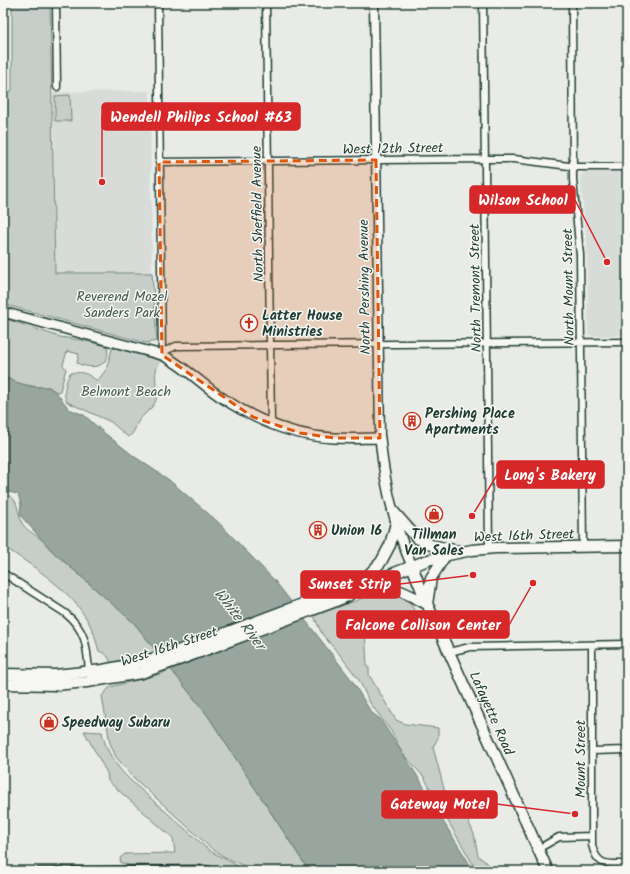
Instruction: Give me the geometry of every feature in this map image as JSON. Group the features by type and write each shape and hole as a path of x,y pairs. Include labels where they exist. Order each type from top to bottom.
{"main road":[{"path":"3,312 162,355 182,367 223,399 271,425 317,436 334,438 380,438"},
{"name":"North Pershing Avenue","path":"380,438 385,481 400,537 412,566"},
{"path":"393,511 417,538 431,545 463,552"},
{"path":"356,588 381,562 390,545 396,523"},
{"name":"West 16th Street","path":"3,684 55,685 87,682 189,656 335,597 348,596 356,588 412,566 463,552 489,548 627,546"},
{"path":"356,588 381,586 394,588 427,604 431,578 445,556"},
{"name":"Lafayette Road","path":"412,566 427,604 548,871"},
{"name":"West 16th Street","path":"3,674 54,675 140,668"}],"street":[{"path":"56,3 57,87"},
{"path":"158,3 162,355"},
{"name":"North Sheffield Avenue","path":"266,3 271,425"},
{"name":"North Pershing Avenue","path":"374,3 380,438"},
{"name":"North Tremont Street","path":"483,3 489,548"},
{"name":"North Mount Street","path":"572,3 573,166 580,243 583,546"},
{"name":"West 12th Street","path":"159,162 514,159 573,166 627,167"},
{"path":"162,355 165,351 176,346 627,342"},
{"path":"3,573 74,621 81,630 86,641 89,672"},
{"path":"449,652 470,647 627,644"},
{"name":"Mount Street","path":"592,645 592,845 595,856 598,860 608,864 627,864"},
{"path":"592,751 627,750"},
{"path":"538,849 559,836 592,836"},
{"path":"40,871 196,869 215,871"}],"highlighted area":[{"path":"376,160 380,438 334,438 300,433 253,417 162,355 159,162"}],"shaded area":[{"path":"150,91 152,273 55,273 53,92"},
{"path":"584,172 627,172 627,335 593,336 589,335 588,333 587,243 580,177"}],"green space":[{"name":"Reverend Mozel Sanders Park","path":"12,3 50,3 55,273 152,273 157,341 146,343 3,304 3,91 12,91"},
{"path":"70,95 71,121 55,121 55,96"},
{"path":"3,318 60,337 107,346 108,353 106,359 99,365 83,365 77,363 79,354 67,351 63,365 66,369 60,391 56,392 49,387 25,385 14,381 3,376"},
{"name":"Belmont Beach","path":"115,348 162,361 156,369 157,395 155,403 140,419 133,433 128,437 111,422 67,402 65,395 66,384 70,373 83,373 98,380 106,370 112,349"},
{"path":"3,494 15,501 22,523 26,528 41,539 52,551 134,623 157,652 110,663 107,656 99,651 92,628 74,602 52,581 3,546"},
{"path":"380,592 396,594 409,601 426,631 421,634 414,634 413,628 365,629 367,667 369,668 369,675 396,720 405,724 438,728 438,738 433,747 448,804 464,812 474,834 478,856 496,871 477,871 424,777 402,753 391,731 370,703 359,680 322,634 314,616"},
{"path":"171,669 208,716 309,871 251,871 223,856 212,849 134,778 116,757 110,743 102,696 110,687 161,674"},
{"path":"84,731 102,732 106,746 112,758 130,780 210,851 247,871 229,871 205,866 128,865 121,863 120,858 125,854 175,853 173,838 108,781 107,773"}],"water":[{"name":"White River","path":"3,376 25,385 49,387 56,392 69,409 84,415 135,457 169,480 218,522 275,581 351,679 371,712 380,719 420,780 439,815 474,871 309,871 208,716 134,623 52,551 20,515 21,504 18,494 3,491"}],"place":[{"name":"Wendell Philips School #63","path":"102,182"},
{"name":"Wilson School","path":"607,262"},
{"name":"Latter House Ministries","path":"249,323"},
{"name":"Pershing Place Apartments","path":"412,421"},
{"name":"Tillman Van Sales","path":"434,514"},
{"name":"Long's Bakery","path":"472,516"},
{"name":"Union 16","path":"318,530"},
{"name":"Sunset Strip","path":"473,575"},
{"name":"Falcone Collison Center","path":"533,583"},
{"name":"Speedway Subaru","path":"49,722"},
{"name":"Gateway Motel","path":"575,814"}]}
